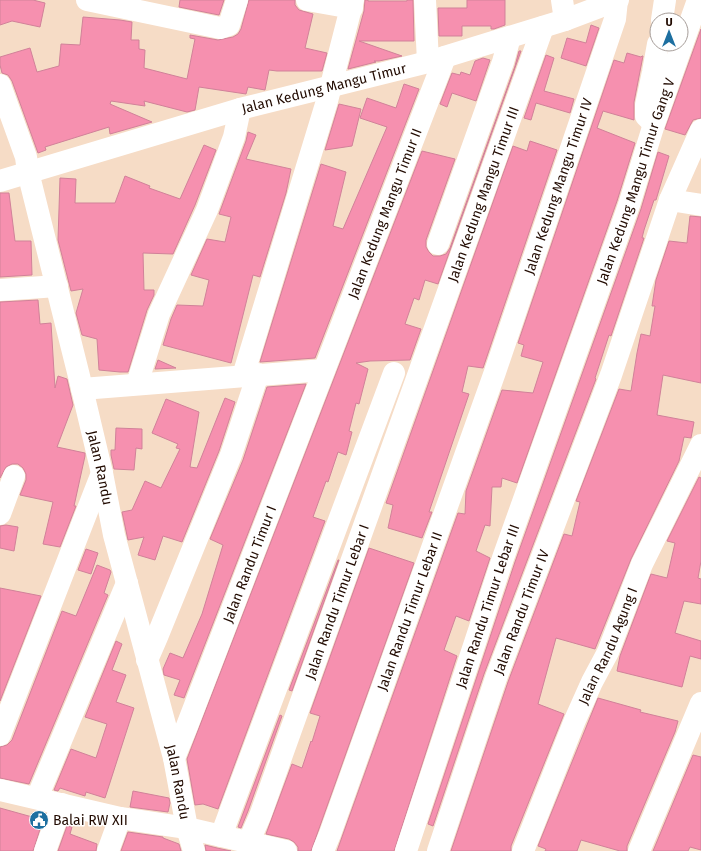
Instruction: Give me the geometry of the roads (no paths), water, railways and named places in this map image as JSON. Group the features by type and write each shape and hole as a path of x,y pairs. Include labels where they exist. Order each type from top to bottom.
{"street":[{"path":"87,0 220,28 230,25 237,0"},
{"path":"147,660 231,455 251,375 331,87 352,4 308,0"},
{"path":"425,0 436,60"},
{"name":"Jalan Kedung Mangu Timur","path":"0,181 240,109 436,60 543,27 563,10 618,0"},
{"name":"Jalan Kedung Mangu Timur IV","path":"495,372 615,19 618,0"},
{"path":"663,12 665,0"},
{"name":"Jalan Kedung Mangu Timur Gang V","path":"573,363 629,205 654,124 698,0"},
{"name":"Jalan Kedung Mangu Timur III","path":"424,362 543,27"},
{"path":"438,244 503,62 510,37"},
{"path":"654,124 646,116 646,105 657,52"},
{"name":"Jalan Kedung Mangu Timur II","path":"324,370 436,60"},
{"name":"Jalan Randu","path":"0,85 26,157 28,172 102,473 114,535 174,758 190,843"},
{"path":"136,384 159,314 206,210 234,137 240,109"},
{"name":"Jalan Randu Timur IV","path":"438,851 496,678 611,375 670,200 701,130"},
{"path":"670,200 701,205"},
{"path":"0,290 57,286"},
{"name":"Jalan Randu Timur Lebar I","path":"249,841 263,809 424,362"},
{"name":"Jalan Randu Timur Lebar III","path":"406,851 503,558 573,363"},
{"path":"82,389 324,370"},
{"name":"Jalan Randu Timur I","path":"174,758 324,370"},
{"name":"Jalan Randu Timur Lebar II","path":"323,851 495,372"},
{"path":"221,836 394,373"},
{"name":"Jalan Randu Agung I","path":"523,851 575,720 592,682 608,652 642,564 701,445"},
{"path":"0,735 102,473"},
{"path":"0,514 14,476"},
{"path":"37,798 126,583"},
{"path":"639,851 701,703"},
{"path":"0,790 120,818 190,843 221,836 249,841 286,851"},
{"path":"44,851 62,804"},
{"path":"108,851 120,818"}],"place":[{"name":"Balai RW XII","path":"39,820"}]}
